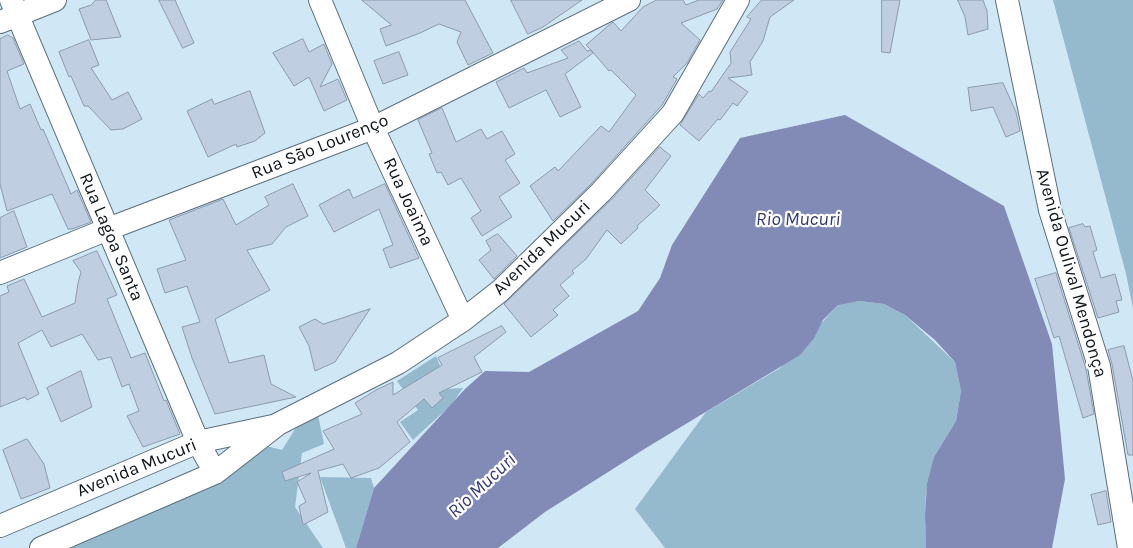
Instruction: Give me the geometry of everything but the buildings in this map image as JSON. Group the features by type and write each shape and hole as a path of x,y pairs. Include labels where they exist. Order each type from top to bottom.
{"street":[{"path":"9,13 55,0"},
{"name":"Rua Joaima","path":"320,0 373,128 463,320"},
{"name":"Avenida Mucuri","path":"40,548 215,473 278,424 398,363 463,320 500,291 601,192 673,113 738,0"},
{"name":"Avenida Oulival Mendonça","path":"1007,0 1050,210 1099,366 1129,548"},
{"name":"Rua São Lourenço","path":"0,273 108,229 373,128 619,2"},
{"name":"Rua Lagoa Santa","path":"9,13 108,229 198,442 215,473"},
{"name":"Avenida Mucuri","path":"0,526 198,442 278,424"}],"shaded area":[{"path":"1053,0 1133,0 1133,308 1126,274"},
{"path":"859,301 884,304 905,315 955,362 961,391 956,421 934,457 926,493 926,548 665,548 635,509 706,412 780,368 839,304"},
{"path":"436,356 447,389 463,388 452,404 413,440 400,422 418,410 397,381"},
{"path":"318,415 324,444 302,453 295,507 323,548 58,548 263,445 282,450 300,421"},
{"path":"320,477 371,478 374,488 356,548 346,548"}],"water":[{"name":"Rio Mucuri","path":"845,115 1004,206 1052,344 1065,479 1052,548 926,548 925,514 927,484 934,457 956,421 961,391 955,362 935,340 905,315 884,304 859,301 838,305 823,320 814,338 800,355 646,448 545,512 498,548 356,548 374,488 465,389 485,371 529,372 638,311 660,278 672,245 740,138"}]}
